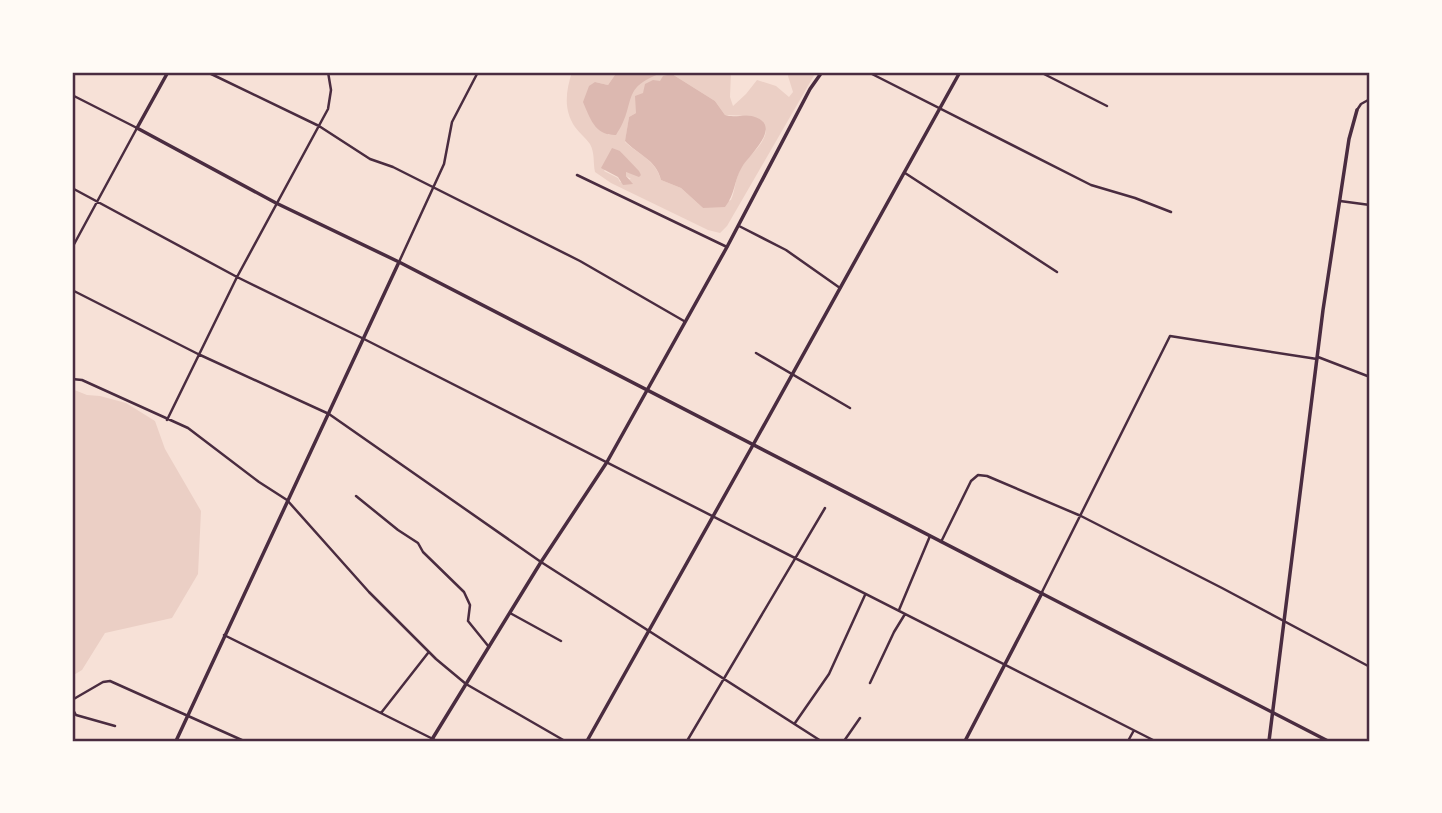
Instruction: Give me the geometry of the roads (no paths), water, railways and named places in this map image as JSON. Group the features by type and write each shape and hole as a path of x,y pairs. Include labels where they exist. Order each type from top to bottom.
{"main road":[{"path":"168,72 138,128 276,203 399,262 1328,741"},
{"path":"434,741 541,562 607,462 727,247 810,89 822,72"},
{"path":"587,741 960,72"},
{"path":"1269,741 1317,358 1349,139 1357,110"},
{"path":"176,741 399,262"},
{"path":"965,741 1042,593"}],"street":[{"path":"207,72 318,126 370,159 393,167 580,261 686,322"},
{"path":"167,420 237,277 328,109 331,90 328,72"},
{"path":"399,262 444,164 452,122 478,72"},
{"path":"868,72 1091,185 1171,212"},
{"path":"1040,72 1107,106"},
{"path":"72,95 138,128 72,248"},
{"path":"1357,110 1370,99"},
{"path":"905,173 1057,272"},
{"path":"577,175 727,247"},
{"path":"72,188 237,277 364,338 1155,741"},
{"path":"1340,201 1370,205"},
{"path":"737,225 786,250 840,288"},
{"path":"72,290 198,354 329,414 541,562 795,723 819,741"},
{"path":"1042,593 1170,336 1317,358 1370,377"},
{"path":"755,353 850,408"},
{"path":"72,379 93,385 188,428 286,500 369,592 429,652 466,684 565,741"},
{"path":"941,542 971,481 978,475 987,476 1081,516 1370,667"},
{"path":"356,496 418,543 464,592 470,605 468,621 489,647"},
{"path":"687,741 825,508"},
{"path":"899,610 929,536"},
{"path":"795,723 829,674 865,595"},
{"path":"510,613 561,641"},
{"path":"870,683 905,614"},
{"path":"224,635 434,741"},
{"path":"381,713 429,652"},
{"path":"72,700 103,682 110,681 244,741"},
{"path":"72,708 76,715 115,726"},
{"path":"844,741 860,718"},
{"path":"1128,741 1134,731"}]}
